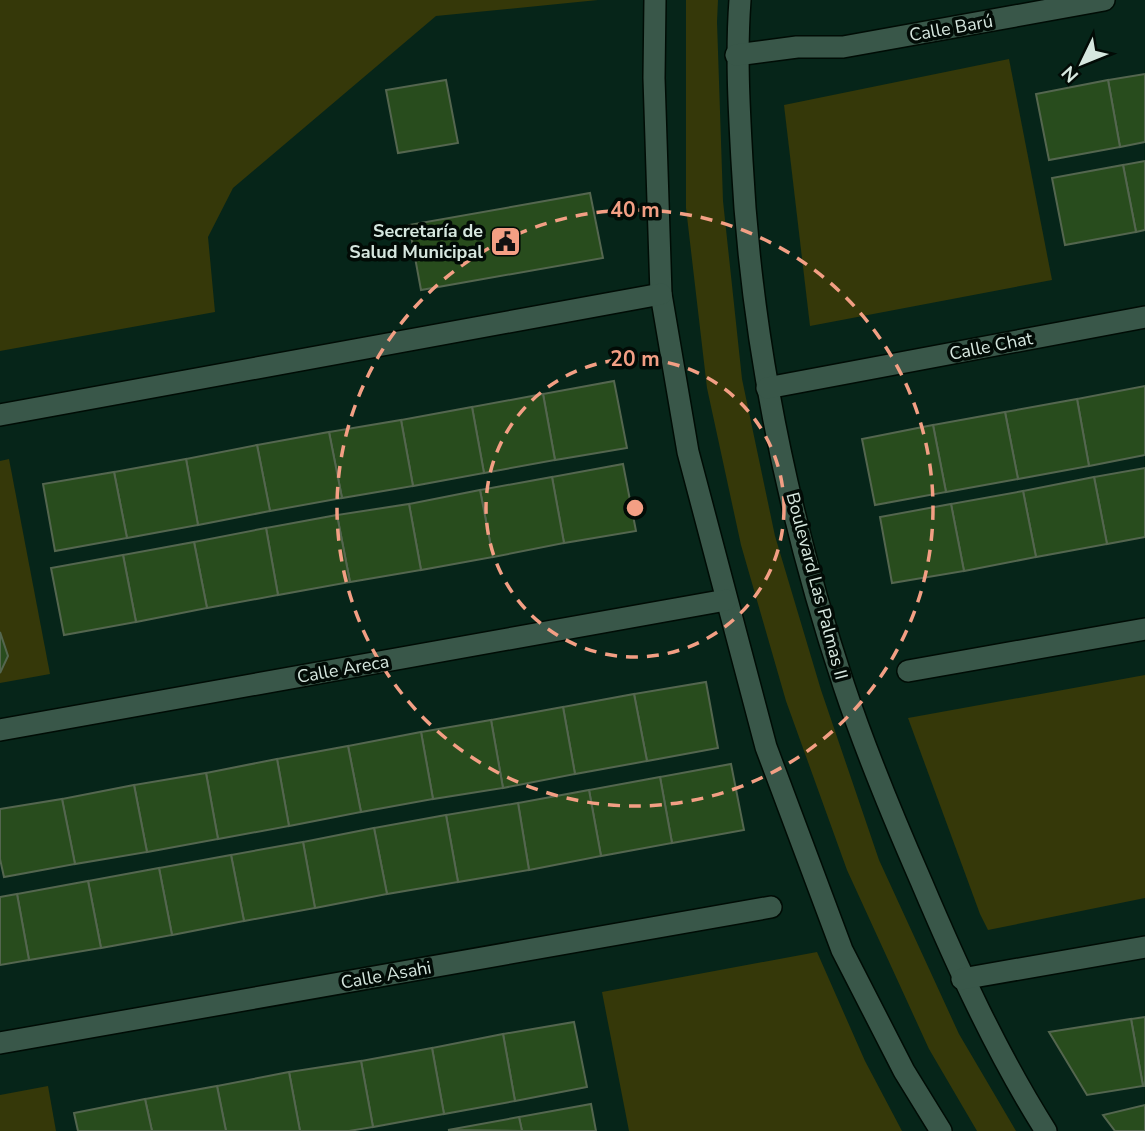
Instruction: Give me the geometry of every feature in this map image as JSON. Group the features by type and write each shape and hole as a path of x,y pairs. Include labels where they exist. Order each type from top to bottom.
{"street":[{"path":"655,0 654,78 661,294 688,452 766,747 842,950 904,1071 941,1131"},
{"name":"Boulevard Las Palmas II","path":"740,0 736,55 745,223 767,388 799,532 845,687 905,843 962,979 1029,1105 1046,1131"},
{"name":"Calle Barú","path":"736,55 797,47 843,47 1104,0"},
{"path":"0,415 661,294"},
{"name":"Calle Chat","path":"767,388 1145,317"},
{"name":"Calle Areca","path":"0,730 726,600"},
{"path":"908,671 1145,629"},
{"name":"Calle Asahi","path":"0,1044 771,907"},
{"path":"962,979 1145,947"}],"green space":[{"path":"0,0 598,0 436,16 233,188 208,237 215,312 0,351"},
{"path":"686,0 718,0 723,201 742,379 775,536 821,690 879,860 959,1034 1016,1131 977,1131 929,1049 847,870 786,701 741,545 707,388 686,208"},
{"path":"1009,59 1052,280 810,326 784,105"},
{"path":"9,459 50,674 0,683 0,461"},
{"path":"1145,675 1145,898 988,930 908,718"},
{"path":"817,952 865,1061 902,1131 629,1131 602,992"},
{"path":"48,1086 56,1131 0,1131 0,1095"}],"building":[{"path":"1145,74 1145,142 1120,147 1108,80"},
{"path":"446,80 458,143 398,153 386,90"},
{"path":"1108,80 1120,147 1049,160 1036,94"},
{"path":"1145,161 1145,230 1136,232 1123,165"},
{"path":"1123,165 1136,232 1065,245 1052,178"},
{"name":"Secretaría de Salud Municipal","path":"590,193 603,258 421,290 409,225"},
{"path":"614,381 627,448 555,460 543,394"},
{"path":"1145,386 1145,455 1089,466 1077,399"},
{"path":"543,394 555,460 484,473 472,407"},
{"path":"1077,399 1089,466 1018,479 1005,412"},
{"path":"472,407 484,473 413,486 401,420"},
{"path":"1005,412 1018,479 946,492 933,425"},
{"path":"401,420 413,486 342,498 329,432"},
{"path":"933,425 946,492 875,505 862,439"},
{"path":"329,432 342,498 270,511 257,445"},
{"path":"257,445 270,511 198,525 186,459"},
{"path":"186,459 198,525 127,538 114,472"},
{"path":"623,464 636,531 564,543 552,477"},
{"path":"1145,468 1145,537 1107,544 1094,477"},
{"path":"114,472 127,538 55,551 43,484"},
{"path":"552,477 564,543 493,557 480,490"},
{"path":"1094,477 1107,544 1036,557 1023,491"},
{"path":"480,490 493,557 421,570 409,504"},
{"path":"1023,491 1036,557 964,571 951,504"},
{"path":"409,504 421,570 350,582 337,515"},
{"path":"951,504 964,571 892,583 880,517"},
{"path":"337,515 350,582 278,595 266,528"},
{"path":"266,528 278,595 207,608 194,542"},
{"path":"194,542 207,608 136,622 123,555"},
{"path":"123,555 136,622 64,635 51,568"},
{"path":"0,632 8,656 0,673"},
{"path":"706,682 718,748 647,761 634,694"},
{"path":"634,694 647,761 575,774 563,707"},
{"path":"563,707 575,774 503,788 491,720"},
{"path":"491,720 503,788 433,799 421,732"},
{"path":"421,732 433,799 361,812 348,746"},
{"path":"348,746 361,812 289,826 277,759"},
{"path":"277,759 289,826 218,839 206,773"},
{"path":"731,764 744,830 672,843 660,777"},
{"path":"206,773 218,839 147,852 134,785"},
{"path":"660,777 672,843 601,856 589,790"},
{"path":"134,785 147,852 75,864 62,799"},
{"path":"589,790 601,856 529,870 518,803"},
{"path":"62,799 75,864 4,877 0,859 0,809"},
{"path":"518,803 529,870 458,882 446,815"},
{"path":"446,815 458,882 387,894 374,828"},
{"path":"374,828 387,894 315,908 303,842"},
{"path":"303,842 315,908 244,921 231,855"},
{"path":"231,855 244,921 172,935 159,868"},
{"path":"159,868 172,935 101,948 88,881"},
{"path":"88,881 101,948 29,960 17,894"},
{"path":"17,894 29,960 0,965 0,897"},
{"path":"1145,1017 1145,1086 1143,1086 1131,1019"},
{"path":"1131,1019 1143,1086 1087,1095 1049,1032"},
{"path":"574,1022 587,1087 515,1101 503,1034"},
{"path":"503,1034 515,1101 444,1114 432,1048"},
{"path":"432,1048 444,1114 373,1127 361,1061"},
{"path":"361,1061 373,1127 349,1131 300,1131 289,1072"},
{"path":"289,1072 300,1131 226,1131 217,1086"},
{"path":"217,1086 226,1131 152,1131 145,1099"},
{"path":"145,1099 152,1131 78,1131 74,1113"},
{"path":"591,1104 596,1131 522,1131 519,1117"},
{"path":"1145,1105 1145,1131 1115,1131 1103,1115"},
{"path":"519,1117 522,1131 448,1130"}],"place":[{"name":"Secretaría de Salud Municipal","path":"506,241"}]}
